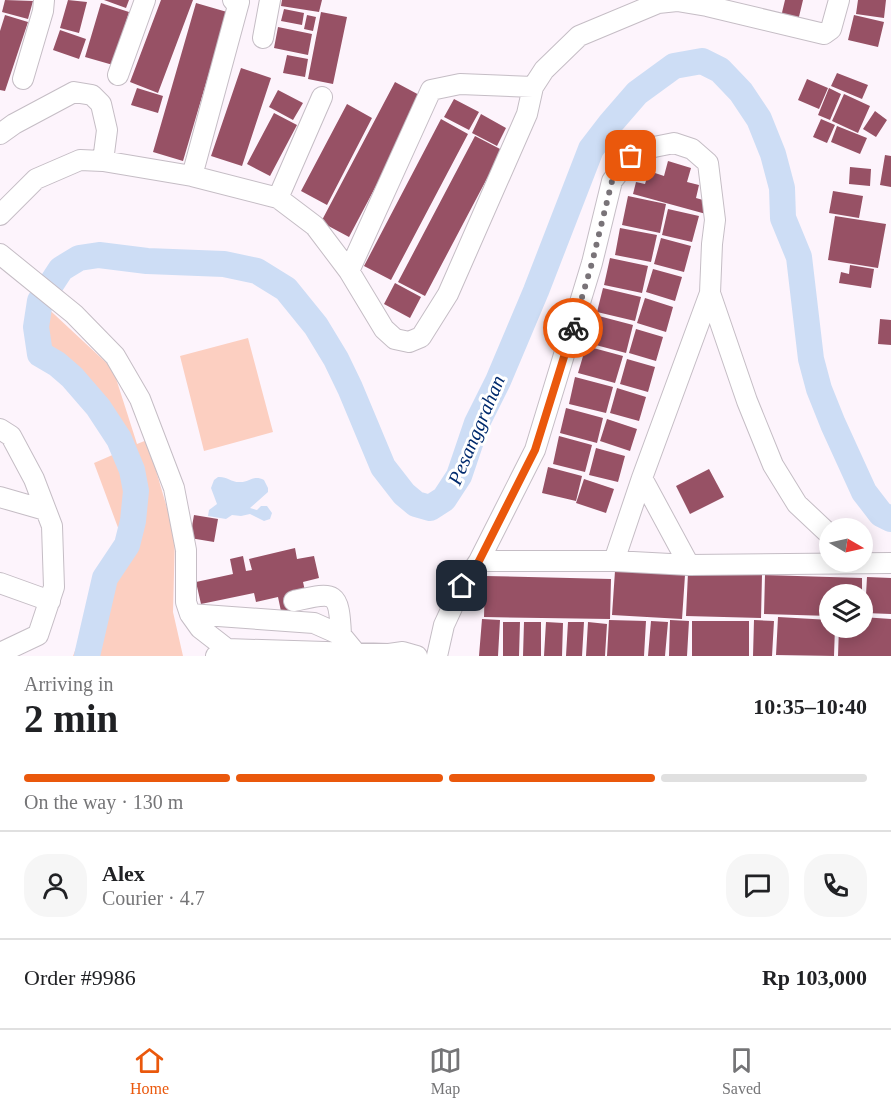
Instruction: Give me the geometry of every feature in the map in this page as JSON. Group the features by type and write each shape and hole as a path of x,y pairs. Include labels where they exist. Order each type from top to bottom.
{"street":[{"path":"22,79 43,11 44,0"},
{"path":"118,75 145,0"},
{"path":"192,176 239,2 233,0"},
{"path":"263,38 270,0"},
{"path":"0,216 36,179 80,160 103,161 192,176 278,198 315,226 349,271 384,329 395,339 409,342 421,337 448,294 527,114 533,87 544,70 579,36 658,3 677,1 824,34 831,29 838,0"},
{"path":"349,271 431,90 460,84 533,87"},
{"path":"0,134 74,92 92,95 101,104 107,130 103,161"},
{"path":"278,198 322,97"},
{"path":"437,656 444,625 462,586 479,561 535,450 592,263 612,181 631,156 654,147 674,143 692,149 708,163 716,220 712,244 710,293 614,561"},
{"path":"4,258 74,314 115,356 140,399 174,488 186,550 186,602 190,614 221,653 260,650 390,655 403,652 417,656"},
{"path":"710,293 747,401 773,465 797,504 819,525"},
{"path":"0,429 11,436 34,479 52,526 54,587 38,635 0,653"},
{"path":"642,478 689,565"},
{"path":"0,496 45,510"},
{"path":"479,561 614,561 689,565 819,563"},
{"path":"873,562 891,562"},
{"path":"0,583 50,601"},
{"path":"251,618 287,603 323,594 333,597 340,607 341,634"},
{"path":"190,614 314,623 341,634 361,654"},
{"path":"251,618 260,650"}],"shaded area":[{"path":"40,301 113,369 137,444 147,440 175,535 173,612 183,656 73,656 120,533 94,463 124,450 109,422 89,395 65,372 40,354 36,327"},
{"path":"248,338 273,432 204,451 180,356"}],"water":[{"path":"218,477 239,482 254,478 264,480 268,492 250,508 257,510 261,506 267,506 272,513 270,519 264,521 250,514 232,515 226,519 208,516 209,510 217,504 211,488"}],"building":[{"path":"5,0 33,1 28,19 2,12"},
{"path":"68,0 87,2 79,33 60,28"},
{"path":"104,0 129,0 126,8"},
{"path":"161,0 193,0 158,93 130,82"},
{"path":"282,0 322,0 319,12 281,6"},
{"path":"785,0 803,0 797,25 780,21"},
{"path":"858,0 886,0 884,18 856,14"},
{"path":"101,3 129,12 113,65 85,57"},
{"path":"196,3 227,12 183,161 153,152"},
{"path":"284,9 304,13 302,25 281,21"},
{"path":"321,12 347,17 333,84 308,79"},
{"path":"5,15 28,22 5,91 0,90 0,31"},
{"path":"307,15 316,17 313,31 304,29"},
{"path":"854,15 884,22 878,47 848,40"},
{"path":"278,27 312,34 308,55 274,48"},
{"path":"60,30 86,39 79,59 53,50"},
{"path":"287,55 308,59 305,77 283,73"},
{"path":"241,68 271,78 242,166 211,156"},
{"path":"837,73 868,85 862,99 831,86"},
{"path":"807,79 828,88 819,109 798,100"},
{"path":"395,82 423,97 349,237 321,222"},
{"path":"137,88 163,96 158,113 131,105"},
{"path":"829,88 841,94 830,120 818,115"},
{"path":"278,90 303,103 293,120 269,107"},
{"path":"844,94 870,106 858,133 832,121"},
{"path":"454,99 479,112 469,130 444,117"},
{"path":"347,104 372,118 327,205 301,191"},
{"path":"875,111 887,120 876,137 863,129"},
{"path":"274,113 297,125 270,176 247,164"},
{"path":"481,114 506,128 497,146 472,133"},
{"path":"441,119 468,134 391,280 364,266"},
{"path":"821,119 835,125 827,143 813,137"},
{"path":"837,126 867,138 860,154 831,142"},
{"path":"475,136 502,150 425,296 398,282"},
{"path":"885,155 891,156 891,187 880,185"},
{"path":"668,161 691,168 687,182 699,185 696,198 710,202 706,214 633,194 636,182 645,184 649,171 664,176"},
{"path":"850,167 871,169 870,186 849,184"},
{"path":"833,191 863,196 859,218 829,213"},
{"path":"628,196 666,204 660,233 622,225"},
{"path":"668,209 699,216 692,242 662,235"},
{"path":"835,216 886,224 878,268 828,260"},
{"path":"620,228 657,235 651,262 615,255"},
{"path":"661,238 691,246 684,272 654,264"},
{"path":"610,258 648,266 642,293 604,285"},
{"path":"850,265 874,269 871,288 839,283 841,272 849,274"},
{"path":"653,269 682,277 675,301 646,292"},
{"path":"395,283 421,297 410,318 384,304"},
{"path":"603,288 641,297 635,321 597,312"},
{"path":"645,298 673,307 666,332 637,323"},
{"path":"595,315 633,325 626,353 588,343"},
{"path":"880,319 891,320 891,345 878,344"},
{"path":"636,329 663,337 656,361 629,353"},
{"path":"586,346 623,356 615,383 578,373"},
{"path":"627,359 655,367 648,392 620,384"},
{"path":"575,377 613,387 606,413 569,404"},
{"path":"617,388 646,397 639,421 610,413"},
{"path":"566,408 603,418 597,443 560,433"},
{"path":"607,419 637,429 630,451 600,441"},
{"path":"559,436 592,445 585,472 553,464"},
{"path":"596,448 625,456 618,482 589,475"},
{"path":"548,467 582,476 576,501 542,493"},
{"path":"709,469 724,497 690,514 676,486"},
{"path":"584,479 614,489 606,513 576,503"},
{"path":"194,515 218,519 214,542 190,538"},
{"path":"295,548 297,559 314,556 319,578 303,582 305,591 292,594 296,613 282,616 278,597 256,602 254,593 201,604 196,582 233,574 230,559 243,556 246,571 252,570 249,559"},
{"path":"615,571 685,575 682,619 612,615"},
{"path":"688,573 762,575 761,618 686,616"},
{"path":"765,575 862,578 862,584 819,584 819,616 764,614"},
{"path":"485,576 611,579 610,619 484,617"},
{"path":"867,577 891,578 891,614 873,613 873,584 867,584"},
{"path":"778,617 819,619 819,638 835,638 834,656 776,655"},
{"path":"873,618 891,619 891,656 838,656 839,638 873,638"},
{"path":"482,619 500,620 498,656 479,656"},
{"path":"609,620 646,621 644,656 607,656"},
{"path":"670,620 689,621 687,656 669,656"},
{"path":"754,620 774,621 772,656 753,656"},
{"path":"651,621 668,622 665,656 648,656"},
{"path":"692,621 749,621 749,656 692,656"},
{"path":"503,622 520,622 519,656 503,656"},
{"path":"524,622 541,622 541,656 523,656"},
{"path":"546,622 563,623 562,656 544,656"},
{"path":"568,622 584,622 582,656 566,656"},
{"path":"588,622 607,624 605,656 586,656"}],"waterway":[{"name":"Pesanggrahan","path":"87,656 105,578 127,545 133,521 136,491 132,470 119,439 98,407 72,377 57,364 40,354 36,327 40,301 61,269 79,258 99,255 147,261 224,264 257,271 286,289 316,326 336,359 383,467 404,494 416,504 430,508 444,499 459,476 477,423 498,381 536,291 591,149 637,93 674,66 702,61 720,70 741,92 759,119 773,154 782,188 783,218 799,257 811,359 819,389 864,492 881,514 891,519"}],"way so far":[{"path":"573,328 612,181 631,156"}],"route":[{"path":"462,586 479,561 535,450 573,328"}]}
